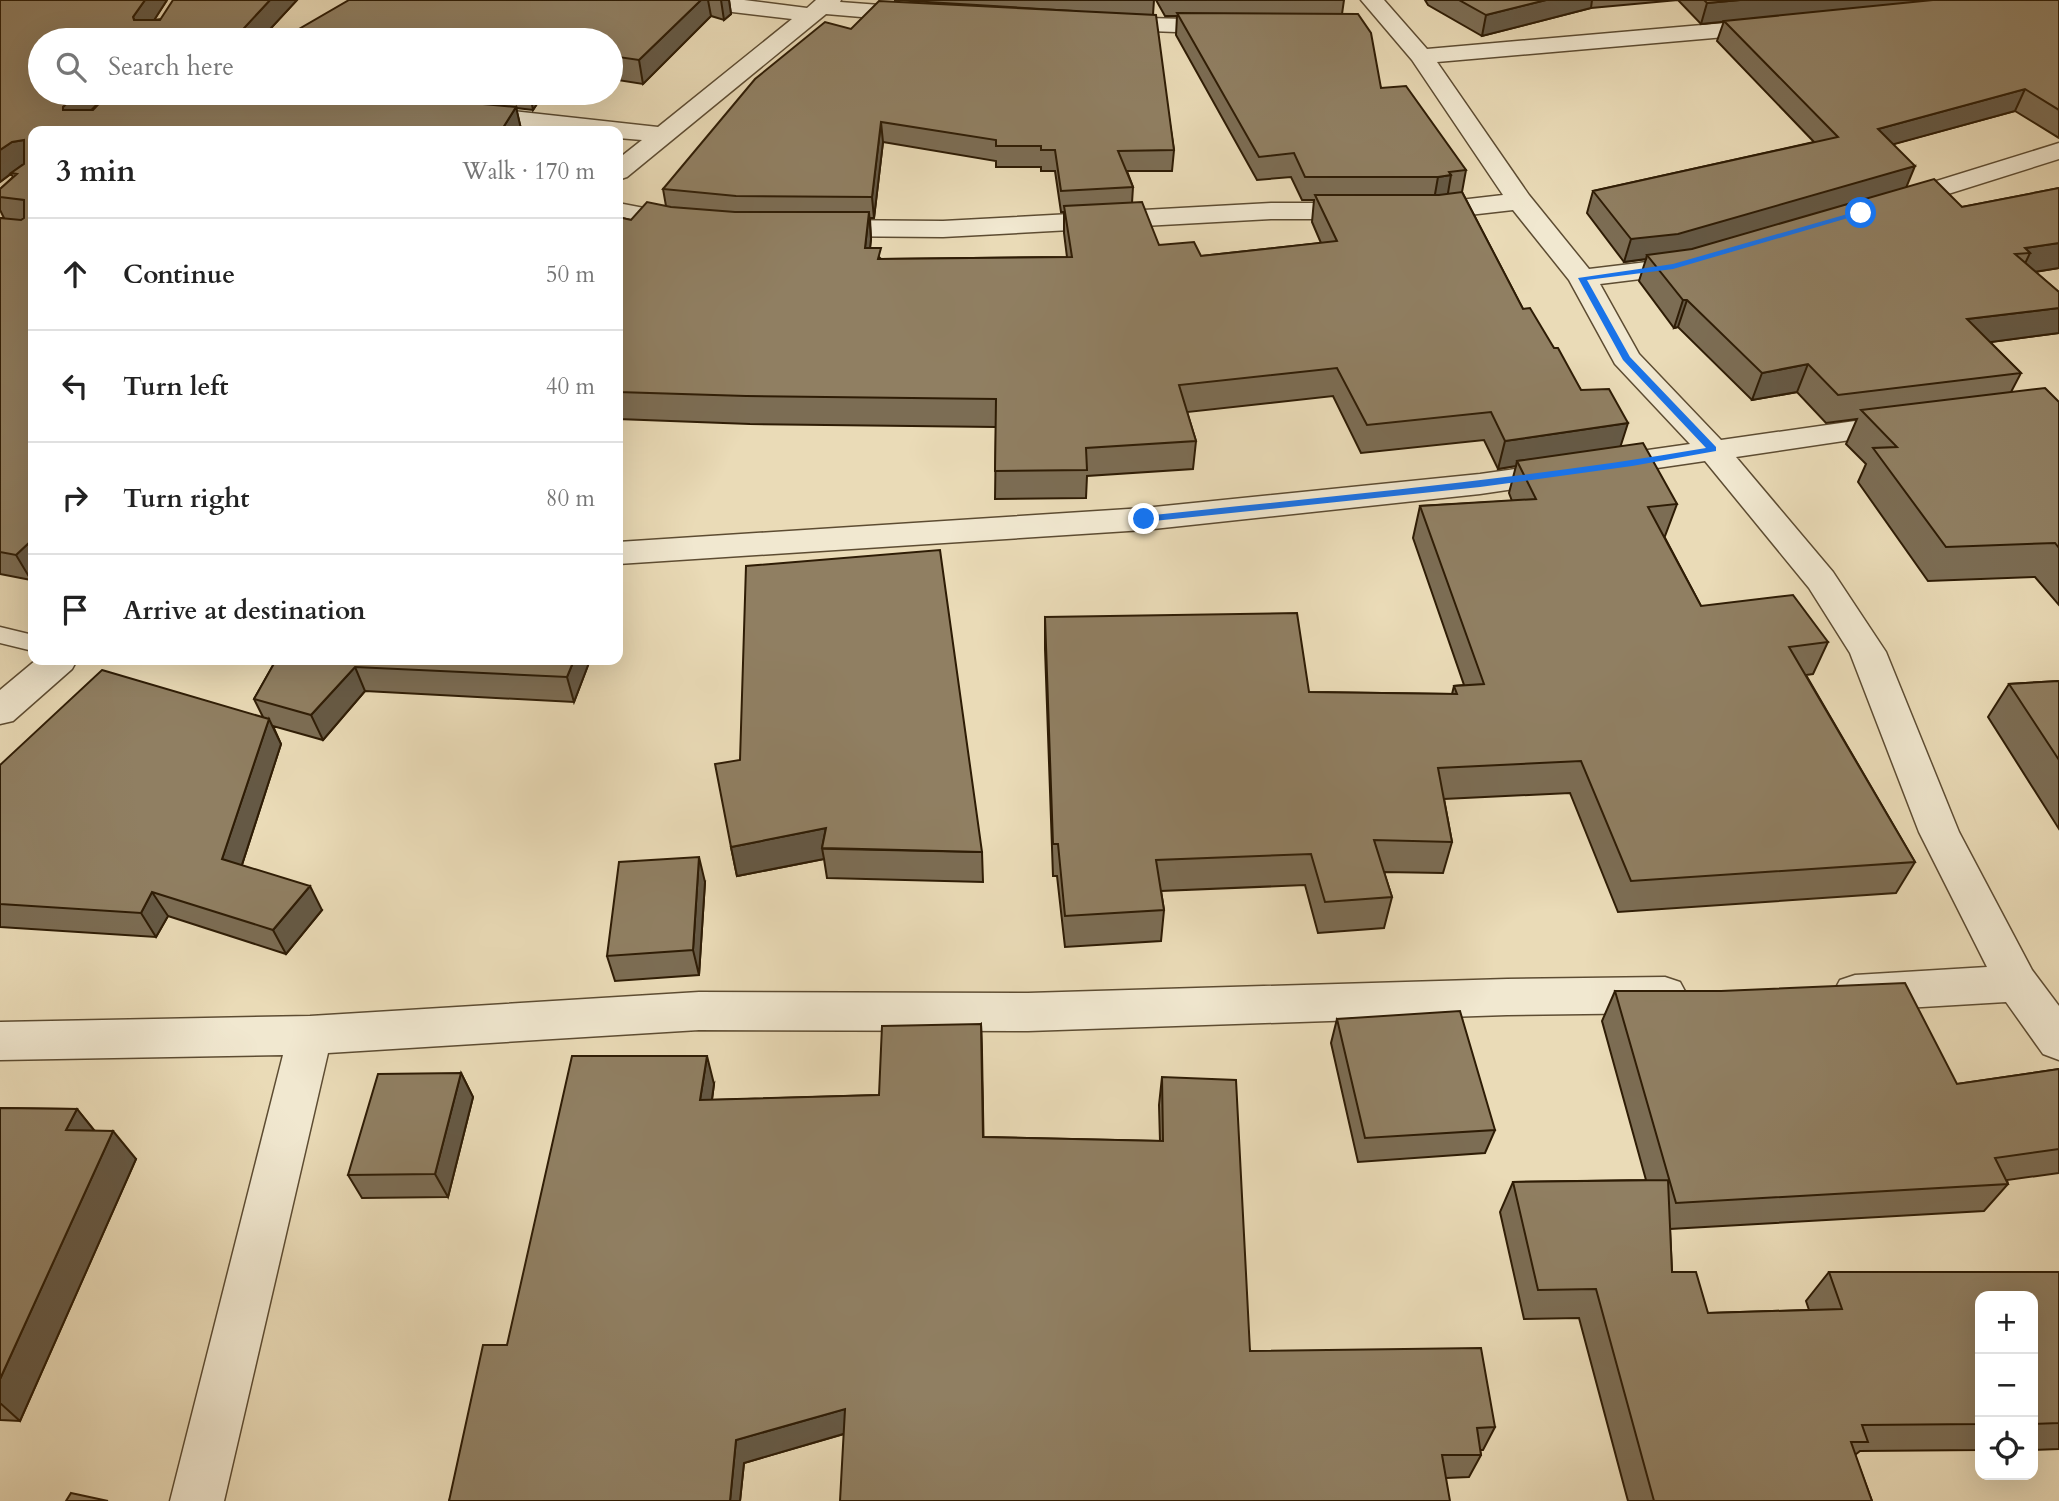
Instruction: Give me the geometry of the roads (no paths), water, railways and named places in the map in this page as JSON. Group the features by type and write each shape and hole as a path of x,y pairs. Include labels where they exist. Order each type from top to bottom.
{"street":[{"path":"690,0 936,16"},
{"path":"623,168 821,7"},
{"path":"1379,18 1420,57 1520,201 1582,278 1626,358 1712,449 1821,580 1868,652 1939,832 2017,982 2059,1041"},
{"path":"1082,23 1252,27"},
{"path":"1420,57 1800,23"},
{"path":"449,111 582,126"},
{"path":"623,131 662,135"},
{"path":"1874,209 2059,151"},
{"path":"793,228 943,229 1271,211 1434,211 1520,201"},
{"path":"623,212 676,223 713,226"},
{"path":"1582,278 1673,267 1725,253"},
{"path":"623,553 1144,519 1480,484 1632,464 1712,449 1935,420"},
{"path":"0,711 53,665"},
{"path":"1819,994 2017,982"},
{"path":"0,1041 310,1035 699,1010 1028,1012 1507,997 1710,995"},
{"path":"197,1501 310,1035"}],"lane":[{"path":"0,635 28,642"}]}
